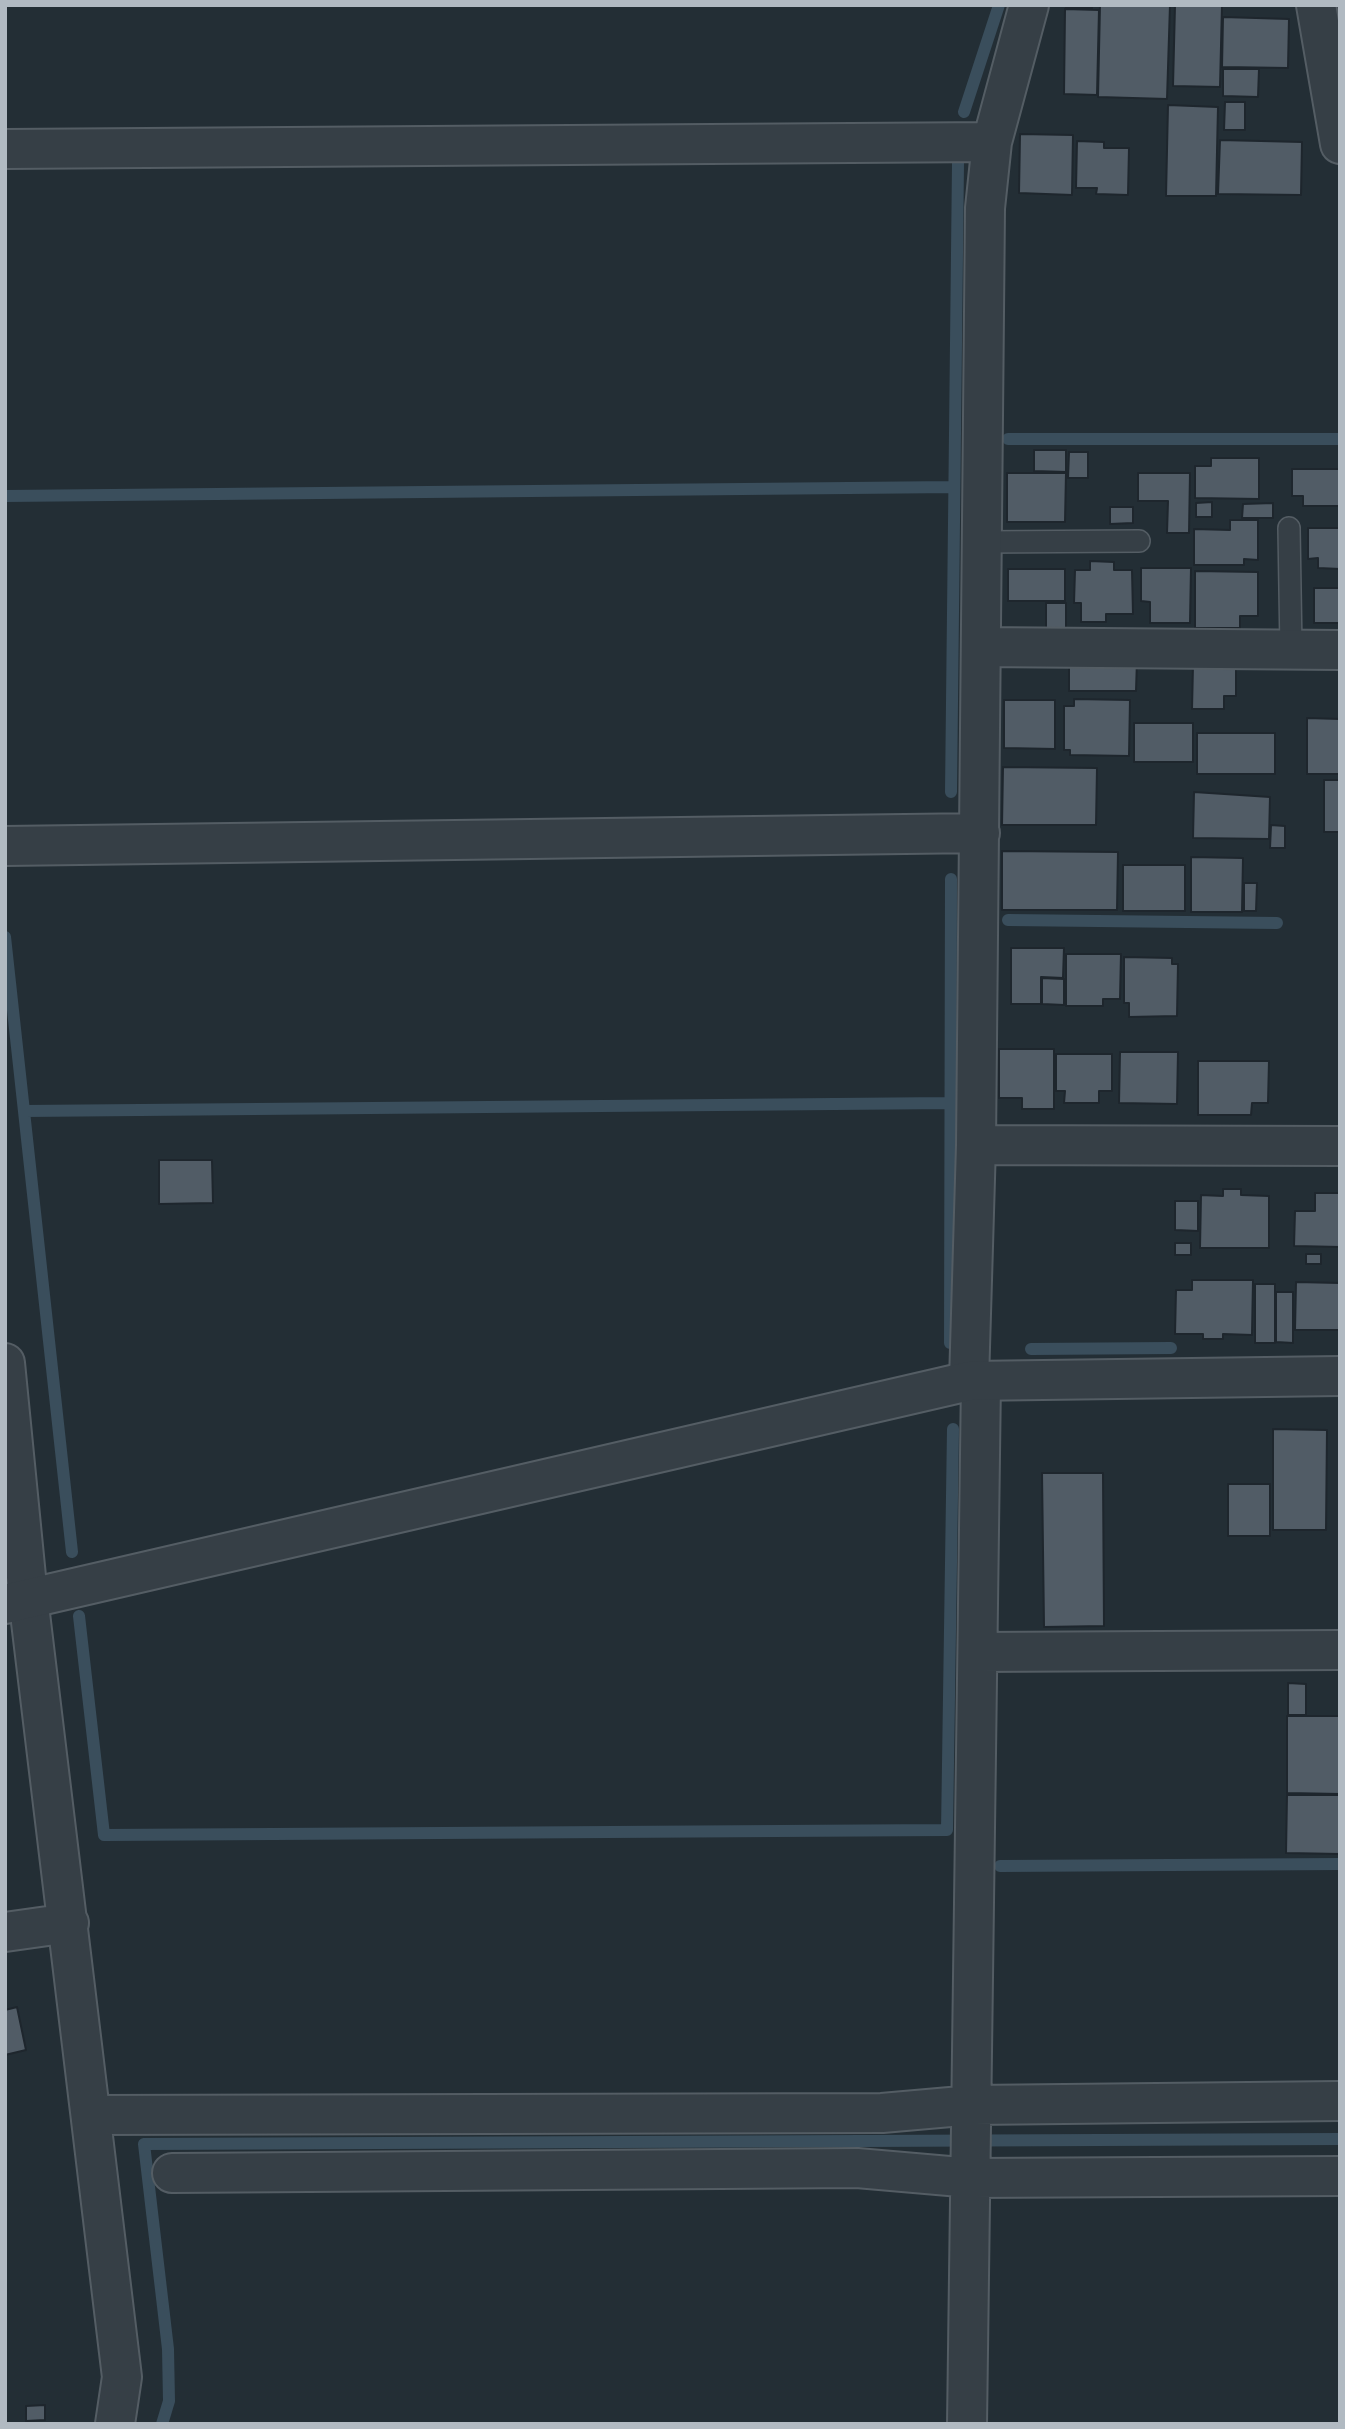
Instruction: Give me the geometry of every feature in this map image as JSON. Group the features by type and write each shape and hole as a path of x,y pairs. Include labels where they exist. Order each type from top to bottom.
{"street":[{"path":"967,2424 978,1652 975,1145 985,208 992,142 1029,5"},
{"path":"1317,5 1340,144"},
{"path":"5,149 992,142"},
{"path":"981,647 1340,650"},
{"path":"5,846 980,833"},
{"path":"975,1145 1340,1146"},
{"path":"5,1363 17,1600 69,1923 92,2115 122,2377 115,2424"},
{"path":"17,1600 975,1380 1340,1376"},
{"path":"978,1652 1340,1650"},
{"path":"5,1932 69,1923"},
{"path":"172,2173 260,2144 882,2113 973,2113 1340,2101"},
{"path":"92,2115 260,2144 857,2168 1340,2176"}],"lane":[{"path":"1289,528 1291,650"},
{"path":"982,542 1139,541"}],"building":[{"path":"1066,5 1092,5 1092,8 1066,8"},
{"path":"1100,5 1170,5 1167,99 1098,97"},
{"path":"1175,5 1222,5 1220,87 1173,86"},
{"path":"1065,9 1099,10 1097,95 1064,94"},
{"path":"1223,17 1289,19 1288,68 1222,67"},
{"path":"1223,69 1259,69 1258,97 1223,96"},
{"path":"1225,102 1245,102 1245,130 1224,130"},
{"path":"1168,105 1218,107 1216,196 1166,196"},
{"path":"1020,134 1073,135 1072,195 1019,193"},
{"path":"1220,140 1302,142 1301,195 1218,194"},
{"path":"1077,141 1104,142 1104,148 1129,148 1128,195 1096,194 1097,188 1076,188"},
{"path":"1034,450 1066,450 1066,472 1034,471"},
{"path":"1069,452 1088,452 1088,478 1068,478"},
{"path":"1211,458 1259,458 1259,499 1195,498 1195,466 1211,466"},
{"path":"1339,463 1340,506 1303,506 1303,496 1292,496 1292,469 1339,469"},
{"path":"1007,473 1066,473 1065,522 1007,522"},
{"path":"1138,473 1190,473 1189,533 1167,533 1168,501 1138,501"},
{"path":"1212,502 1212,517 1196,517 1196,503"},
{"path":"1273,503 1273,518 1242,518 1243,504"},
{"path":"1110,507 1133,507 1133,523 1110,524"},
{"path":"1230,520 1258,520 1258,560 1244,559 1244,565 1194,565 1194,529 1230,530"},
{"path":"1308,528 1340,528 1340,569 1318,568 1318,558 1308,559"},
{"path":"1090,561 1114,562 1114,570 1132,570 1133,614 1106,614 1106,622 1081,622 1081,603 1074,603 1075,570 1090,570"},
{"path":"1141,568 1191,568 1190,623 1150,623 1150,602 1141,601"},
{"path":"1008,569 1065,569 1065,601 1008,601"},
{"path":"1195,571 1258,572 1258,616 1240,616 1240,628 1195,628"},
{"path":"1314,588 1340,588 1340,623 1314,623"},
{"path":"1046,603 1066,603 1066,629 1046,628"},
{"path":"1069,660 1137,660 1136,691 1069,691"},
{"path":"1193,665 1236,665 1236,696 1224,696 1224,709 1192,709"},
{"path":"1074,699 1130,700 1129,756 1070,755 1070,750 1064,750 1064,706 1074,706"},
{"path":"1004,700 1055,700 1055,749 1004,748"},
{"path":"1307,718 1340,719 1340,774 1307,774"},
{"path":"1134,723 1193,723 1193,762 1134,762"},
{"path":"1197,733 1275,733 1275,774 1197,774"},
{"path":"1003,767 1097,768 1096,825 1002,825"},
{"path":"1324,780 1340,780 1340,832 1324,832"},
{"path":"1194,792 1270,797 1269,839 1193,838"},
{"path":"1271,825 1285,826 1285,848 1270,848"},
{"path":"1002,851 1118,852 1117,910 1002,910"},
{"path":"1191,857 1243,858 1242,912 1191,912"},
{"path":"1123,865 1185,865 1185,911 1123,911"},
{"path":"1244,883 1257,883 1256,911 1244,911"},
{"path":"1011,948 1064,948 1063,978 1041,977 1041,1004 1011,1004"},
{"path":"1066,954 1121,954 1120,999 1103,999 1103,1006 1066,1006"},
{"path":"1124,957 1172,958 1172,964 1178,964 1177,1016 1129,1017 1129,1003 1124,1003"},
{"path":"1042,978 1064,979 1064,1005 1042,1004"},
{"path":"999,1049 1054,1049 1054,1109 1022,1109 1022,1098 999,1098"},
{"path":"1120,1052 1178,1052 1177,1104 1119,1103"},
{"path":"1056,1054 1112,1054 1112,1091 1099,1091 1099,1103 1064,1103 1065,1091 1056,1091"},
{"path":"1198,1061 1269,1061 1268,1103 1252,1103 1251,1115 1198,1115"},
{"path":"159,1160 212,1160 213,1203 159,1204"},
{"path":"1223,1189 1241,1189 1241,1195 1269,1196 1269,1248 1200,1248 1201,1195 1223,1196"},
{"path":"1315,1193 1340,1193 1340,1247 1294,1246 1295,1211 1315,1211"},
{"path":"1175,1201 1198,1201 1198,1231 1175,1230"},
{"path":"1175,1243 1191,1243 1191,1255 1175,1255"},
{"path":"1306,1254 1321,1254 1321,1264 1306,1264"},
{"path":"1192,1280 1253,1280 1252,1335 1223,1334 1223,1339 1203,1339 1203,1334 1175,1334 1176,1290 1192,1290"},
{"path":"1296,1282 1340,1283 1340,1330 1295,1330"},
{"path":"1255,1284 1275,1284 1275,1343 1255,1343"},
{"path":"1276,1292 1293,1292 1293,1343 1276,1342"},
{"path":"1273,1429 1327,1430 1326,1530 1273,1530"},
{"path":"1042,1473 1103,1473 1104,1626 1044,1627"},
{"path":"1228,1484 1270,1484 1270,1536 1228,1536"},
{"path":"1288,1683 1306,1684 1306,1715 1288,1715"},
{"path":"1287,1716 1340,1716 1340,1794 1287,1793"},
{"path":"1287,1795 1340,1795 1340,1854 1286,1853"},
{"path":"17,2007 26,2050 5,2055 5,2010"},
{"path":"45,2405 45,2420 26,2421 26,2406"}],"waterway":[{"path":"964,112 999,5"},
{"path":"951,792 958,163"},
{"path":"1008,439 1340,439"},
{"path":"5,496 954,487"},
{"path":"950,1343 951,879"},
{"path":"1008,920 1277,923"},
{"path":"5,937 72,1552"},
{"path":"24,1111 950,1103"},
{"path":"1031,1349 1171,1348"},
{"path":"79,1616 104,1835 947,1830 953,1429"},
{"path":"1000,1866 1340,1864"},
{"path":"162,2424 169,2401 168,2349 144,2144 1340,2139"}]}
